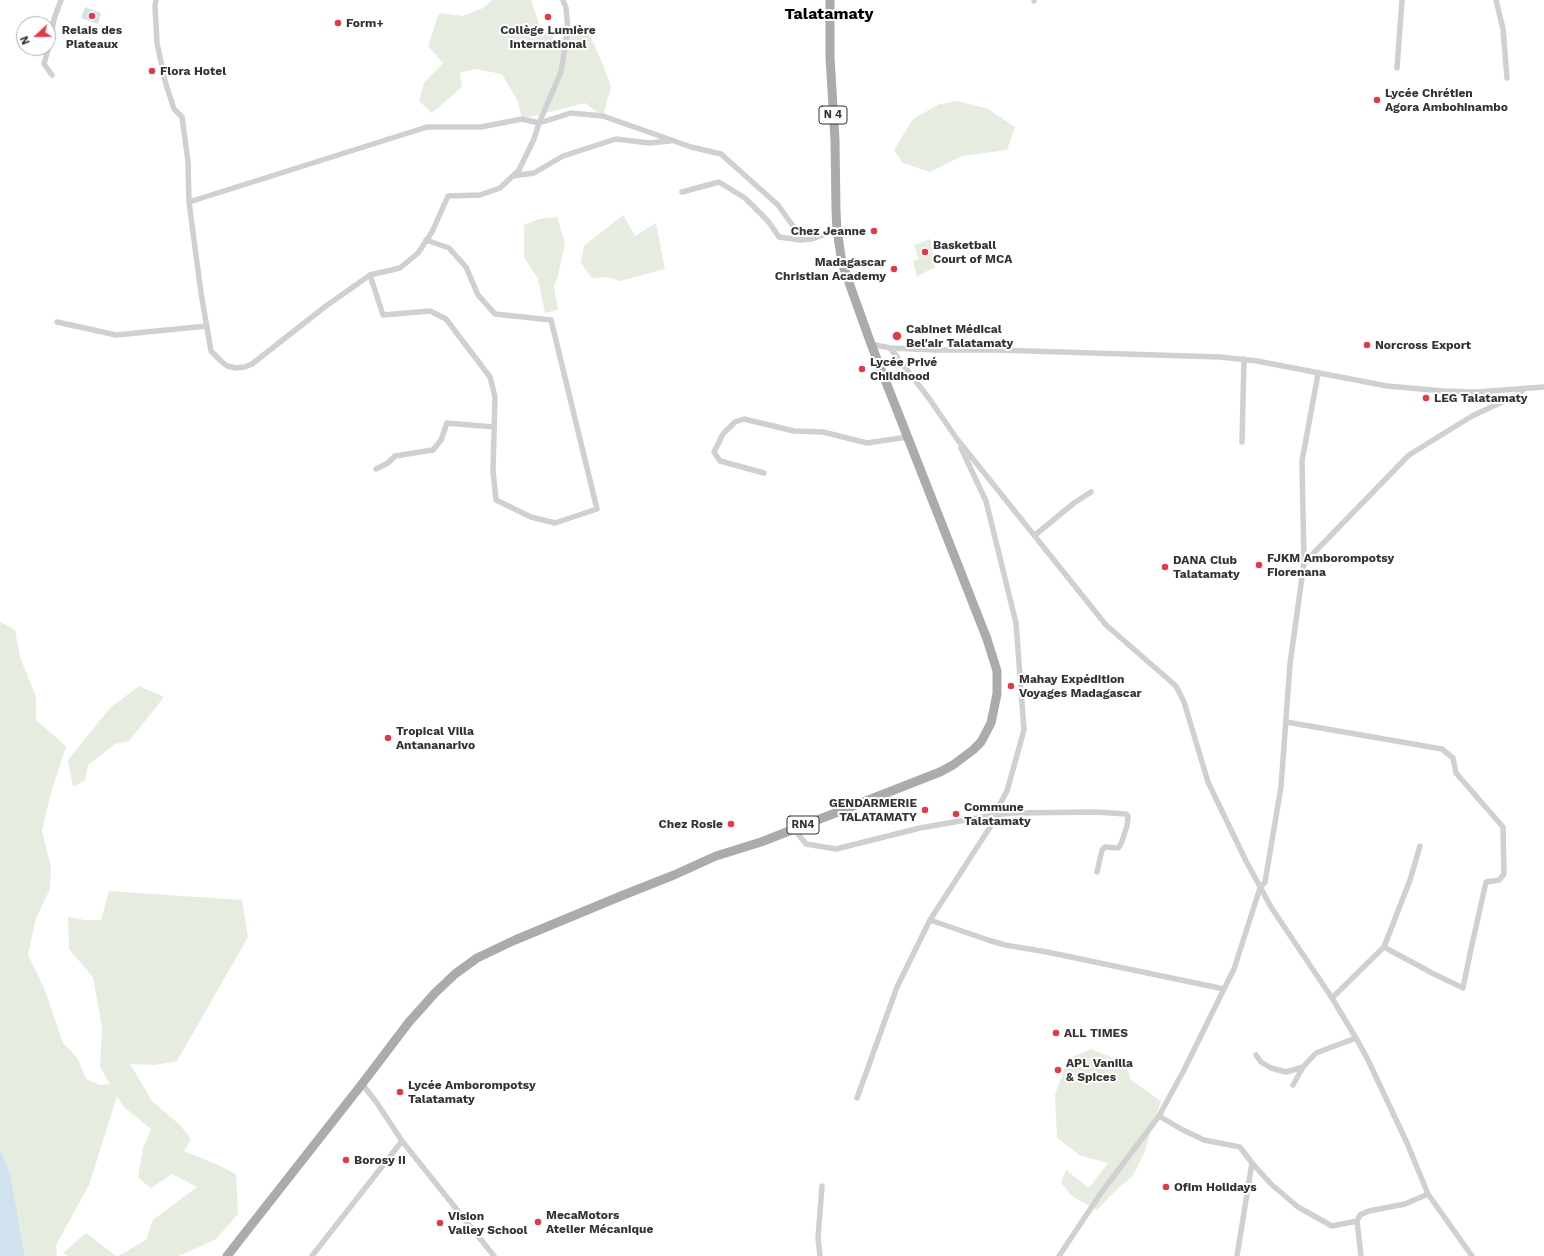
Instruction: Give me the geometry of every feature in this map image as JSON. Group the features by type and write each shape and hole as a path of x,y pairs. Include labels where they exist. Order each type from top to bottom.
{"main road":[{"name":"N 4","path":"830,0 830,57 835,140 837,230"},
{"name":"RN4","path":"227,1256 409,1022 435,993 455,974 477,958 515,940 674,875 716,856 761,842 940,772 953,765 981,742 991,723 997,694 997,671 987,639 871,344 842,263 837,230"}],"street":[{"path":"52,75 44,64 54,19 61,0"},
{"path":"156,0 157,43 165,81 174,109 182,117 188,161 189,202 201,293 212,351 220,361 227,366 236,368 245,368 252,364 326,306 370,275 400,268 418,253 432,232 448,196 480,195 500,188 519,170 531,146 539,123 561,72 568,29 566,8 563,0"},
{"path":"1397,68 1402,0"},
{"path":"1496,0 1503,29 1507,78"},
{"path":"189,202 427,127 481,127 522,119 539,123 571,113 603,116 691,147 721,154 778,205 793,226 800,240"},
{"path":"512,177 534,173 563,156 616,139 649,143 673,141"},
{"path":"682,192 719,182 745,198 768,221 779,237 800,240 812,239 837,230"},
{"path":"370,275 383,315 430,311 446,319 490,377 495,397 493,471 496,500 531,517 555,523 597,509 551,320 495,314 478,294 466,267 449,248 426,240"},
{"path":"56,322 116,335 207,326"},
{"path":"871,344 890,348 1124,354 1244,359 1387,386 1444,391 1476,392 1544,387"},
{"path":"890,348 928,397 957,440 1106,625 1176,686 1184,702 1208,782 1260,888 1271,907 1332,998 1356,1038 1407,1143 1428,1194 1472,1256"},
{"path":"1242,442 1244,359"},
{"path":"1059,1256 1101,1193 1159,1116 1184,1070 1234,968 1260,888 1265,882 1281,787 1290,664 1304,563 1302,461 1318,374"},
{"path":"1304,563 1409,455 1472,416 1517,395 1524,389"},
{"path":"764,473 720,461 714,452 723,434 735,422 744,419 794,431 823,432 867,443 908,437"},
{"path":"376,469 388,463 395,456 433,450 441,440 447,423 494,427"},
{"path":"857,1098 897,987 930,920 994,821 994,815 1007,791 1024,730 1016,623 986,500 957,440"},
{"path":"1035,535 1074,503 1092,492"},
{"path":"1286,722 1442,749 1452,758 1456,773 1503,827 1504,874 1499,880 1486,882 1464,988 1432,973 1384,947"},
{"path":"794,829 806,844 836,849 920,828 994,815 1012,813 1096,812 1126,814 1128,816 1127,826 1121,844 1118,848 1105,847 1102,850 1097,872"},
{"path":"1332,998 1384,947 1410,880 1420,846"},
{"path":"930,920 1005,945 1047,952 1224,989"},
{"path":"1293,1084 1303,1067 1316,1053 1356,1038"},
{"path":"1256,1055 1261,1062 1270,1068 1286,1072 1303,1067"},
{"path":"362,1084 372,1095 402,1141 494,1256"},
{"path":"1159,1116 1204,1140 1240,1147 1271,1184 1298,1207 1332,1226 1357,1221"},
{"path":"312,1256 402,1141"},
{"path":"1237,1256 1252,1163"},
{"path":"820,1256 818,1238 822,1186"},
{"path":"1361,1256 1357,1221 1360,1215 1369,1211 1405,1204 1428,1194"}],"shaded area":[{"path":"492,0 531,0 539,24 555,39 588,31 611,87 603,116 585,103 522,119 518,102 502,74 475,69 460,73 462,87 432,113 419,101 424,83 443,63 428,46 439,13 463,16 483,8"},
{"path":"958,101 988,109 1015,127 1007,150 962,156 930,172 903,163 894,150 913,119 940,104"},
{"path":"623,215 635,236 656,223 665,269 620,281 608,277 592,278 581,263 584,246"},
{"path":"557,217 565,243 558,276 554,287 558,310 545,313 538,279 524,257 524,225 539,219"},
{"name":"Basketball Court of MCA","path":"930,239 935,268 917,277 913,261 919,259 914,245"},
{"path":"0,622 15,630 20,657 36,697 36,720 66,746 51,793 42,831 51,867 50,889 36,918 28,955 44,988 63,1043 78,1059 86,1079 100,1085 110,1084 100,1067 102,1027 93,977 69,949 68,917 85,920 101,920 109,891 242,900 248,937 177,1061 155,1065 130,1064 152,1101 180,1125 191,1139 184,1151 236,1174 238,1214 216,1239 179,1256 118,1256 146,1240 153,1220 197,1187 172,1174 151,1188 138,1178 143,1148 151,1129 124,1107 117,1096 89,1185 56,1245 57,1256 25,1256 10,1173 0,1149"},
{"path":"139,686 164,697 129,741 115,744 88,765 85,780 73,787 68,760 110,708"},
{"path":"1091,1049 1125,1063 1131,1080 1161,1101 1144,1153 1132,1177 1119,1187 1097,1210 1072,1196 1061,1183 1066,1170 1089,1188 1108,1163 1081,1156 1057,1138 1055,1095 1068,1059"},
{"path":"86,1233 116,1256 68,1256 63,1253"}],"water":[{"path":"85,7 101,13 98,24 81,18"},
{"path":"0,1149 10,1173 25,1256 0,1256"}],"place":[{"name":"Relais des Plateaux","path":"92,16"},
{"name":"Collège Lumière International","path":"548,17"},
{"name":"Form+","path":"338,23"},
{"name":"Flora Hotel","path":"152,71"},
{"name":"Lycée Chrétien Agora Ambohinambo","path":"1377,100"},
{"name":"Chez Jeanne","path":"874,231"},
{"name":"Basketball Court of MCA","path":"925,252"},
{"name":"Madagascar Christian Academy","path":"894,269"},
{"name":"Cabinet Médical Bel'air Talatamaty","path":"897,336"},
{"name":"Norcross Export","path":"1367,345"},
{"name":"Lycée Privé Childhood","path":"862,369"},
{"name":"LEG Talatamaty","path":"1426,398"},
{"name":"FJKM Amborompotsy Fiorenana","path":"1259,565"},
{"name":"DANA Club Talatamaty","path":"1165,567"},
{"name":"Mahay Expédition Voyages Madagascar","path":"1011,686"},
{"name":"Tropical Villa Antananarivo","path":"388,738"},
{"name":"GENDARMERIE TALATAMATY","path":"925,810"},
{"name":"Commune Talatamaty","path":"956,814"},
{"name":"Chez Rosie","path":"731,824"},
{"name":"ALL TIMES","path":"1056,1033"},
{"name":"APL Vanilla & Spices","path":"1058,1070"},
{"name":"Lycée Amborompotsy Talatamaty","path":"400,1092"},
{"name":"Borosy II","path":"346,1160"},
{"name":"Ofim Holidays","path":"1166,1187"},
{"name":"MecaMotors Atelier Mécanique","path":"538,1222"},
{"name":"Vision Valley School","path":"440,1223"}],"district":[{"name":"Talatamaty","path":"829,14"}]}
